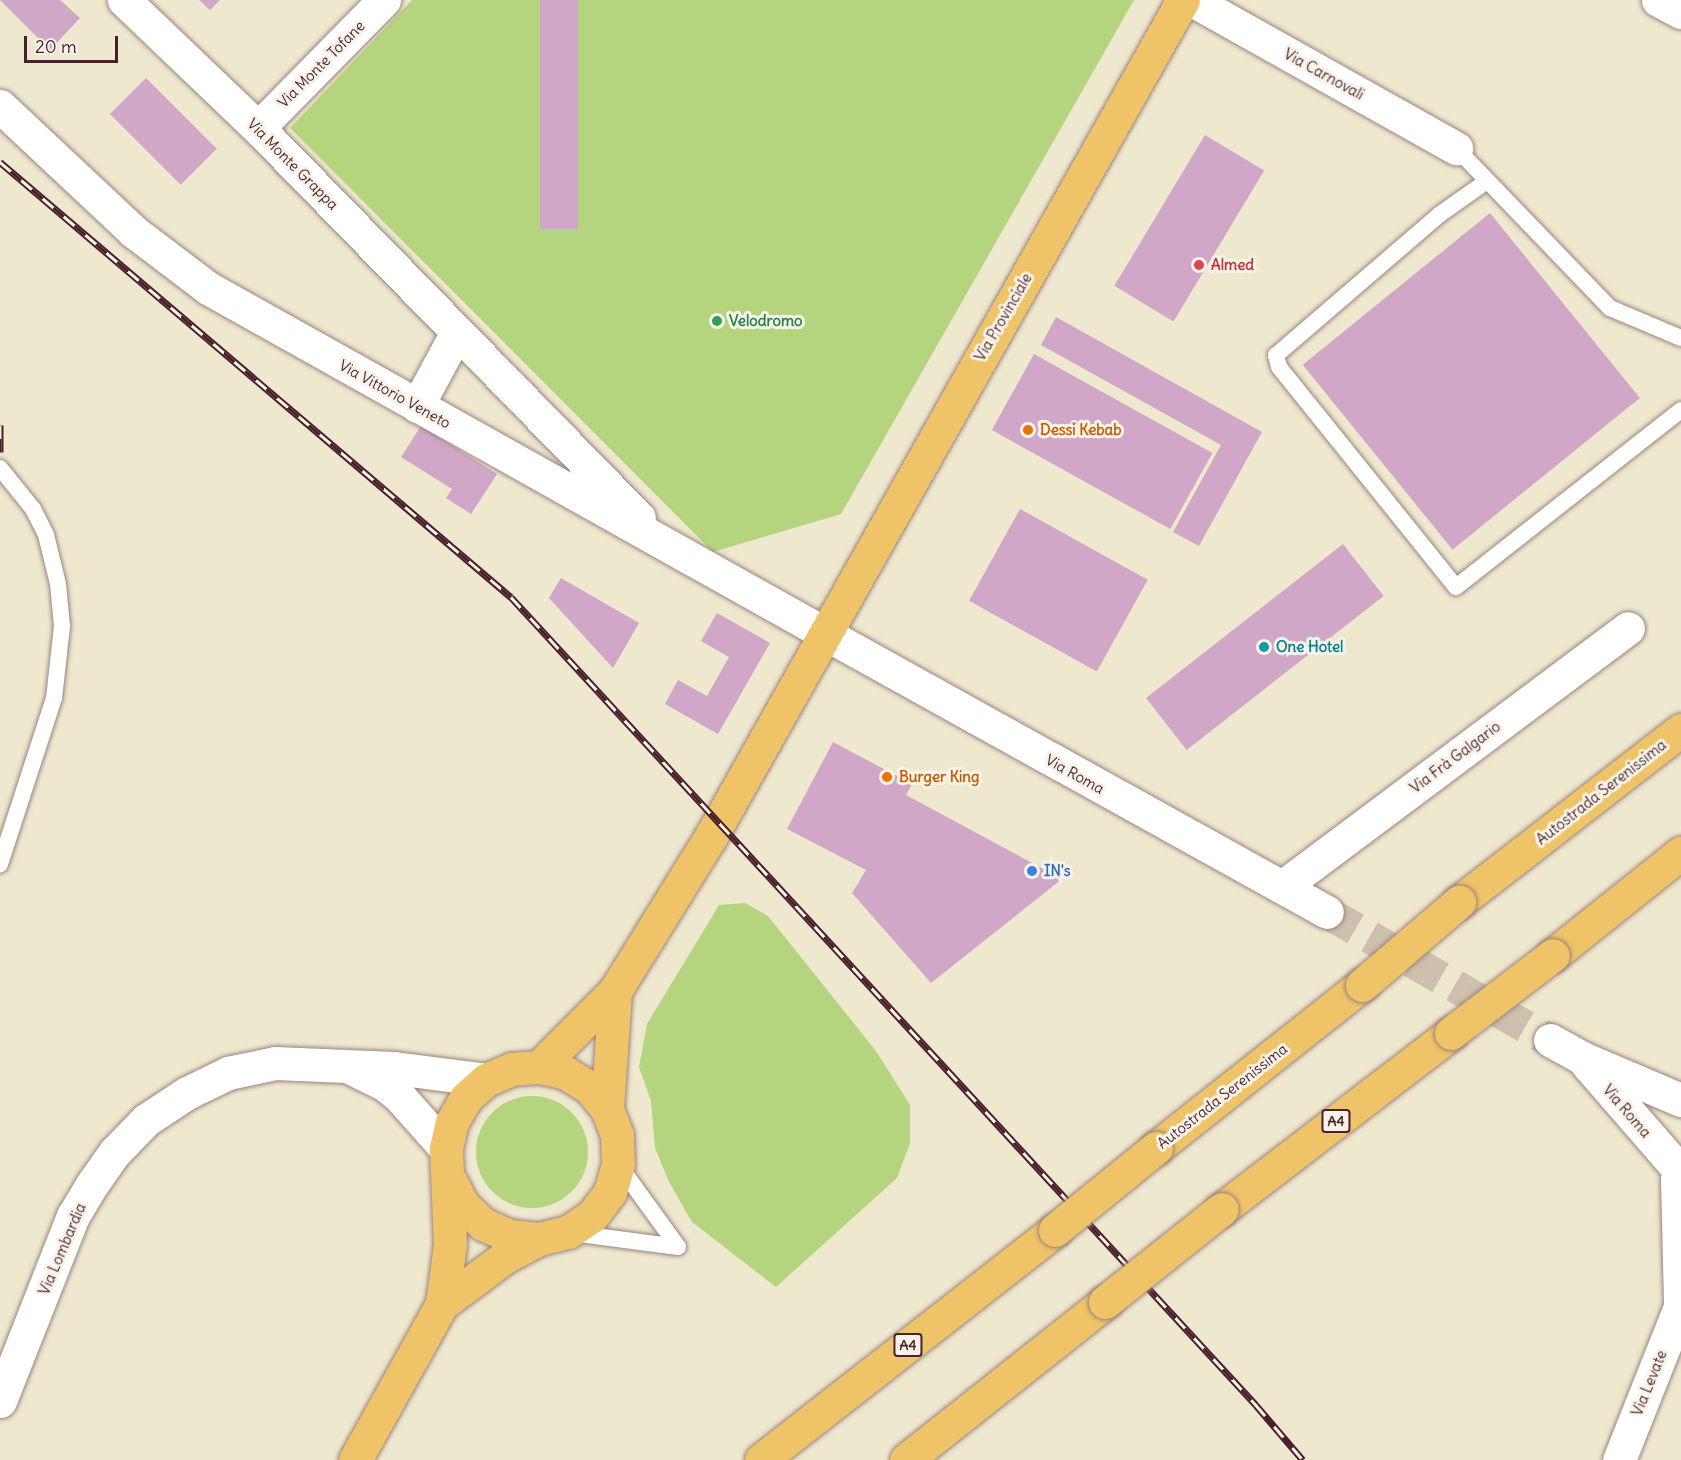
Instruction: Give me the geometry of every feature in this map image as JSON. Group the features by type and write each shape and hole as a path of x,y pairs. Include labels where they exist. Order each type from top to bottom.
{"main road":[{"name":"Via Provinciale","path":"615,991 710,838 1183,0"},
{"name":"Autostrada Serenissima","path":"761,1460 1055,1230 1362,985 1459,902 1681,730"},
{"name":"A4","path":"906,1460 1222,1209 1553,955 1681,853"},
{"path":"540,1066 615,991"},
{"path":"607,1109 615,991"},
{"path":"355,1460 442,1304 478,1273 554,1236 598,1208 610,1192 618,1164 617,1135 607,1109 590,1088 566,1073 540,1066 512,1069 486,1080 466,1098 452,1122 447,1163 450,1244 442,1304"},
{"path":"447,1163 462,1204 483,1224 510,1236 554,1236"}],"street":[{"name":"Via Monte Grappa","path":"124,0 258,128 664,545"},
{"name":"Via Monte Tofane","path":"258,128 384,0"},
{"name":"Via Carnovali","path":"1192,0 1456,148"},
{"path":"1658,0 1681,12"},
{"name":"Via Vittorio Veneto","path":"0,106 120,219 192,278 824,633"},
{"path":"417,406 457,332"},
{"name":"Via Frà Galgario","path":"1282,887 1628,628"},
{"name":"Via Roma","path":"824,633 1327,912"},
{"name":"Via Roma","path":"1550,1040 1582,1058 1681,1100"},
{"name":"Via Roma","path":"1582,1058 1678,1165"},
{"name":"Via Lombardia","path":"0,1401 73,1216 115,1152 147,1120 187,1093 228,1073 274,1063 321,1063 486,1080"},
{"name":"Via Lombardia","path":"321,1063 356,1069 384,1084 447,1163"},
{"name":"Via Levate","path":"1618,1460 1681,1305 1678,1165"}],"lane":[{"path":"1456,148 1610,308 1681,338"},
{"path":"1487,181 1439,215 1276,355 1279,367 1456,587 1681,410"},
{"path":"0,468 33,509 46,535 58,584 62,626 54,698 0,864"},
{"path":"554,1236 678,1247 618,1164"}],"green space":[{"name":"Velodromo","path":"412,0 1134,0 841,514 713,552 290,128"},
{"path":"745,903 768,916 876,1051 910,1105 910,1143 897,1178 776,1287 692,1222 669,1182 655,1148 651,1101 639,1067 647,1024 719,905"},
{"path":"532,1096 554,1100 572,1112 584,1130 588,1152 584,1174 572,1192 554,1204 532,1208 510,1204 492,1192 480,1174 476,1152 480,1130 492,1112 510,1100"}],"building":[{"path":"0,0 60,0 80,18 50,50"},
{"path":"199,0 220,0 210,10"},
{"path":"540,0 578,0 578,229 540,229"},
{"path":"146,78 217,149 181,185 110,114"},
{"path":"1205,135 1264,171 1173,321 1114,286"},
{"path":"1490,213 1640,398 1452,550 1303,365"},
{"path":"1056,317 1262,432 1199,546 1173,532 1221,445 1041,345"},
{"path":"1034,354 1212,453 1170,529 992,430"},
{"path":"421,426 497,474 471,514 446,498 452,489 401,457"},
{"path":"1020,509 1148,580 1097,672 969,601"},
{"name":"One Hotel","path":"1343,544 1384,596 1187,750 1146,698"},
{"path":"561,578 639,623 613,668 549,598"},
{"path":"717,613 770,643 718,734 665,704 678,680 707,696 729,657 701,641"},
{"path":"833,742 912,784 906,795 1062,879 931,983 852,893 866,870 787,829"}],"tunnel":[{"path":"1327,912 1550,1040"}],"railway":[{"path":"0,162 511,597 1256,1405 1303,1460"},
{"path":"0,425 0,452"}],"place":[{"name":"Almed","path":"1199,265"},
{"name":"Velodromo","path":"717,321"},
{"name":"Dessi Kebab","path":"1028,430"},
{"name":"One Hotel","path":"1264,647"},
{"name":"Burger King","path":"887,777"},
{"name":"IN's","path":"1032,871"}]}
